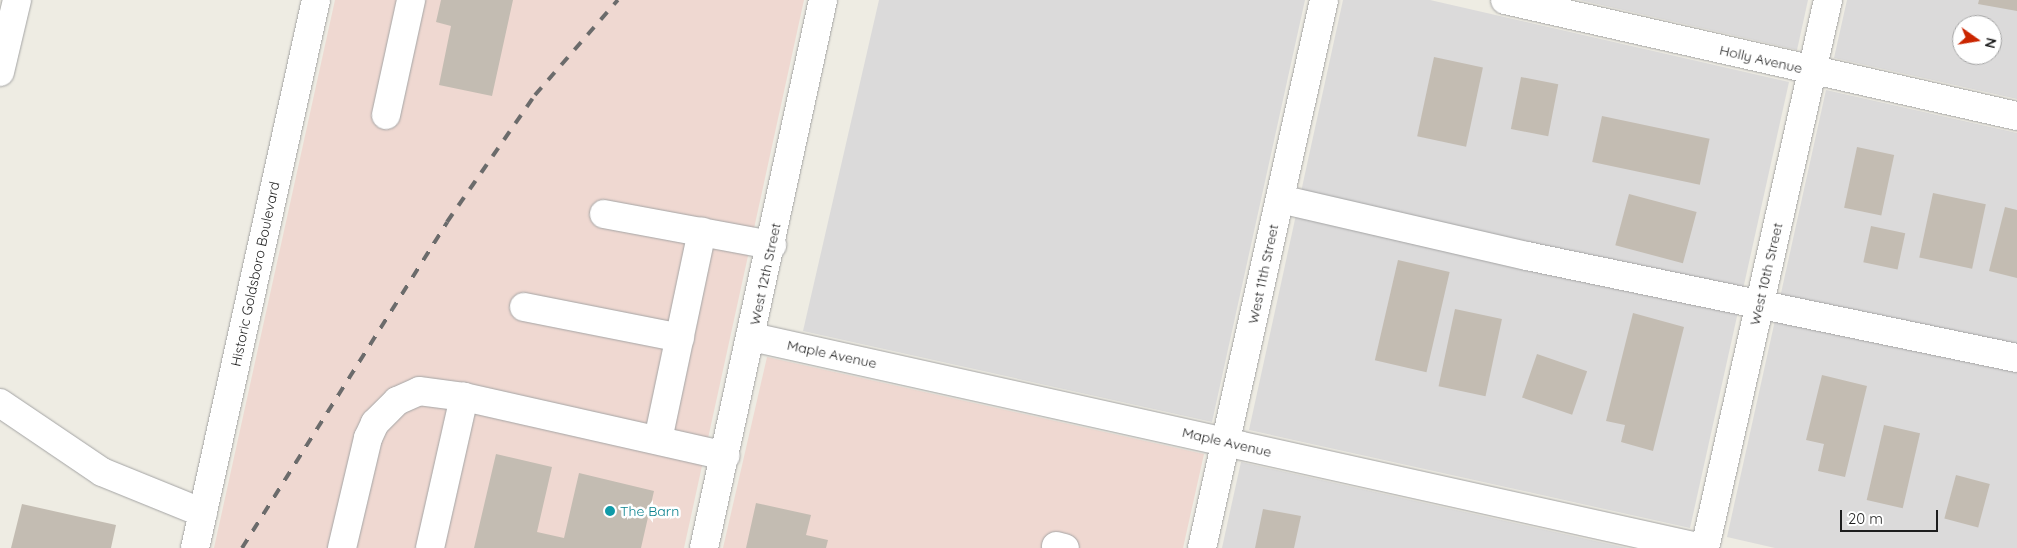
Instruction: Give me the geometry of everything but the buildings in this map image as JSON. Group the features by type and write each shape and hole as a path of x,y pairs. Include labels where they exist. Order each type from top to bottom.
{"street":[{"path":"0,72 17,0"},
{"name":"Historic Goldsboro Boulevard","path":"195,548 316,0"},
{"path":"386,115 411,0"},
{"name":"West 12th Street","path":"704,548 772,245 823,0"},
{"name":"West 11th Street","path":"1202,548 1324,0"},
{"name":"Holly Avenue","path":"1505,0 2017,116"},
{"name":"West 10th Street","path":"1704,548 1828,0"},
{"path":"1280,199 1758,306 2017,358"},
{"path":"604,214 772,245"},
{"path":"658,440 702,232"},
{"path":"524,307 680,338"},
{"name":"Maple Avenue","path":"752,337 1704,548"},
{"path":"342,548 368,438 380,417 397,401 419,391 464,397 725,456"},
{"path":"430,548 464,397"},
{"path":"0,403 102,472 202,513"}],"shaded area":[{"path":"335,0 804,0 684,548 214,548"},
{"path":"879,0 1305,0 1212,422 803,331"},
{"path":"1343,0 1430,0 1789,82 1690,528 1249,430"},
{"path":"1579,0 1808,0 1797,50"},
{"path":"1847,0 2017,0 2017,99 1834,58"},
{"path":"1826,90 2017,133 2017,548 1775,548 1727,537"},
{"path":"767,357 1204,454 1183,548 723,548"},
{"path":"1241,462 1627,548 1222,548"}],"railway":[{"path":"242,548 447,222 535,95 618,0"}],"place":[{"name":"The Barn","path":"610,511"}]}
